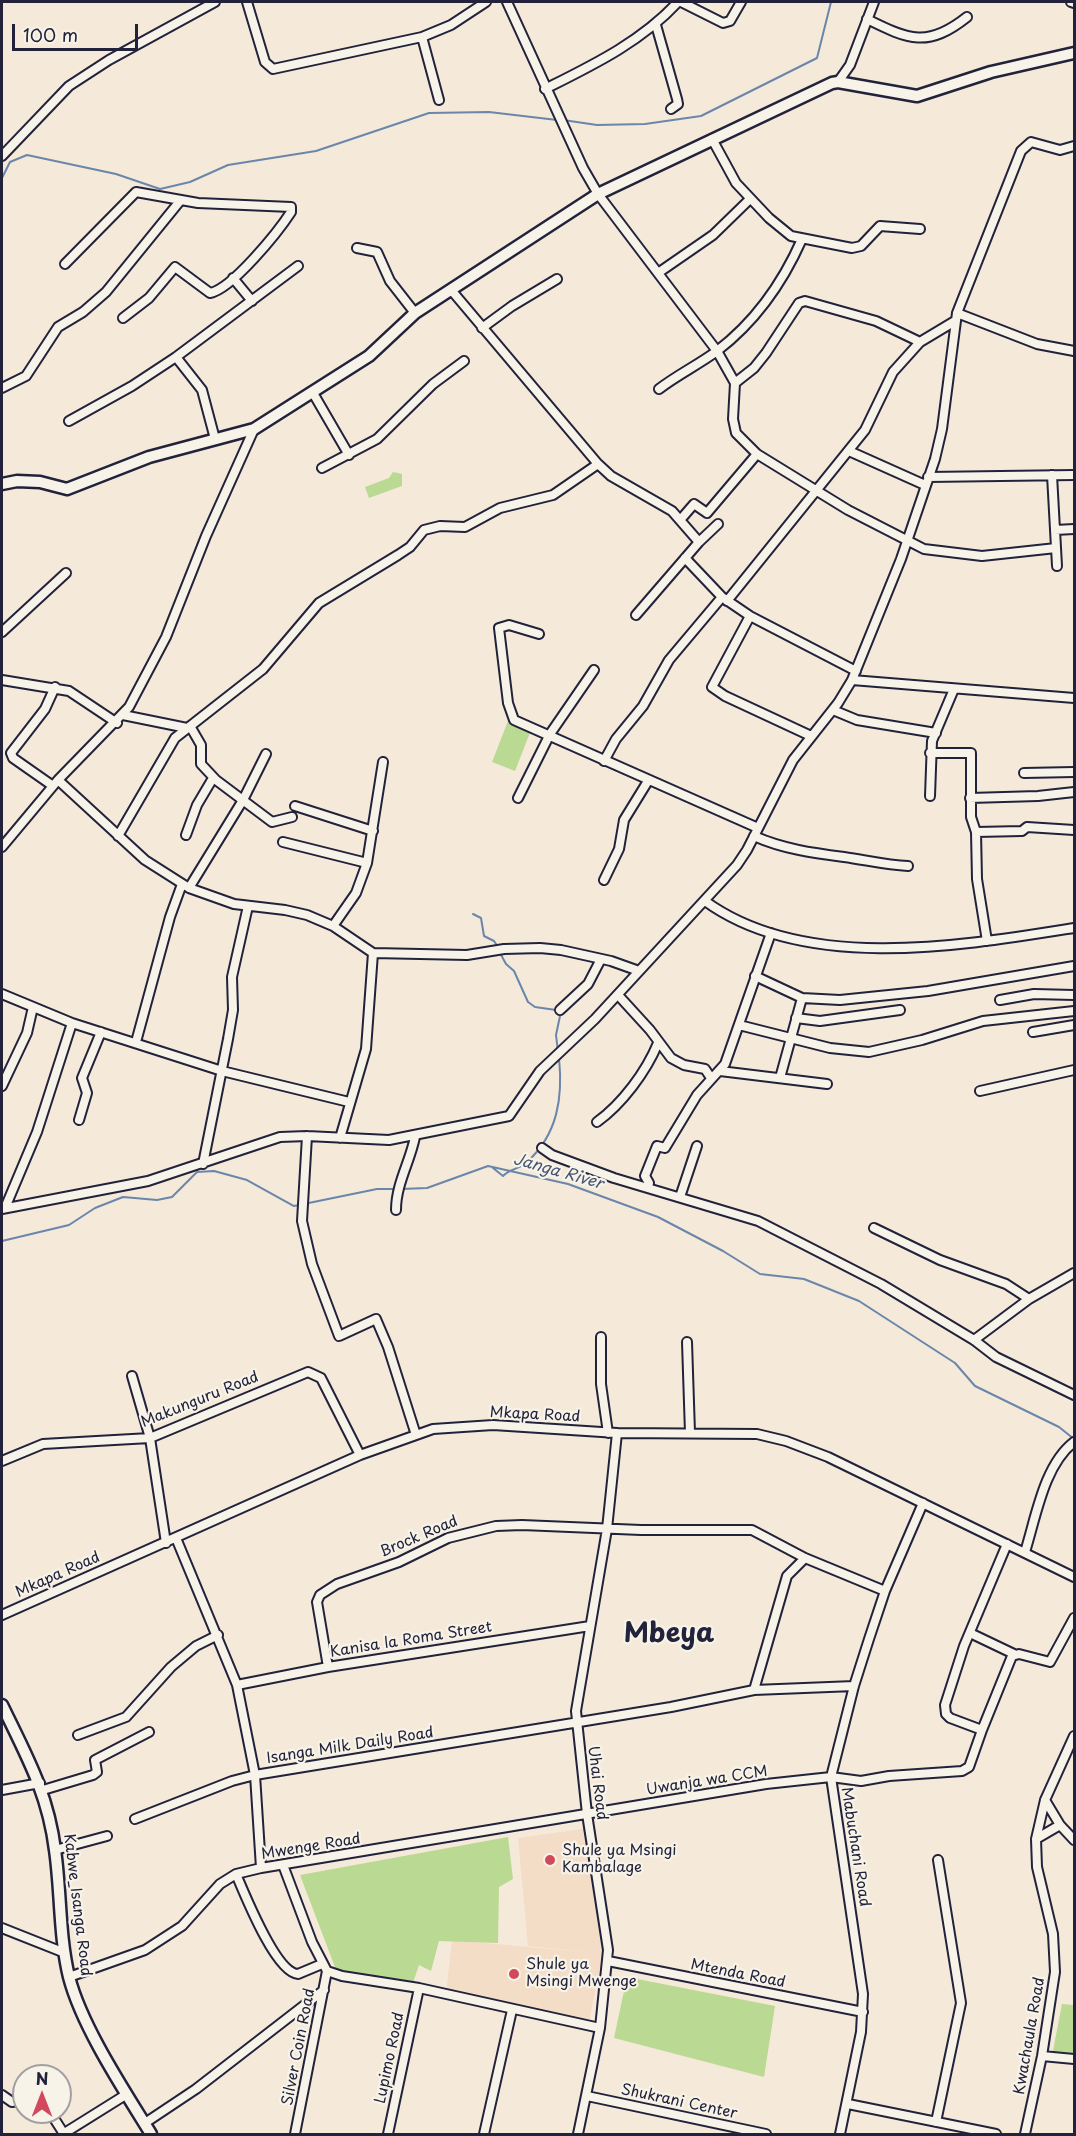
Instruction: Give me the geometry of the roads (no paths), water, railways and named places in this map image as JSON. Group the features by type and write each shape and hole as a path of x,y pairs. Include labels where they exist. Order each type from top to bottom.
{"street":[{"path":"2,156 69,86 116,56 215,2"},
{"path":"247,2 265,62 273,69 422,37 451,24 486,2"},
{"path":"507,2 570,145 598,194 717,351 735,383 733,419 736,433 757,454 907,543 936,552 974,556 1056,548"},
{"path":"545,89 593,65 656,24 679,2 723,23 730,21 741,2"},
{"path":"2,484 17,481 40,482 67,489 149,457 254,429 369,356 415,313 598,194 838,82 850,65 874,2"},
{"path":"867,20 891,31 918,39 940,35 967,17"},
{"path":"656,24 678,104 671,109"},
{"path":"422,37 439,100"},
{"path":"838,82 916,96 991,72 1074,53"},
{"path":"712,140 732,179 774,223 791,236 852,248 861,246 880,226 920,229"},
{"path":"3,1208 148,1180 203,1164 271,1139 307,1136 389,1140 415,1137 462,1123 509,1116 540,1071 618,995 737,865 783,776 811,736 833,710 852,680 907,543 942,429 956,317 1023,147 1031,142 1060,150 1074,146"},
{"path":"65,264 136,192 180,201 291,207 291,212 277,232 233,278 210,293 175,267 149,298 123,318"},
{"path":"658,273 713,235 750,199"},
{"path":"2,388 26,376 62,322 83,312 106,292 180,201"},
{"path":"659,389 717,351 765,303 785,273 802,239"},
{"path":"357,248 377,252 390,281 415,313"},
{"path":"69,421 132,386 176,357 252,301 267,286 298,266"},
{"path":"233,278 252,301"},
{"path":"482,328 512,306 557,279"},
{"path":"452,291 598,464 610,476 664,504 681,519 699,542"},
{"path":"735,383 754,368 799,303 805,301 876,321 920,342"},
{"path":"604,761 616,739 643,706 669,660 725,599 865,430 893,372 920,342 956,317"},
{"path":"956,317 1037,344 1074,351"},
{"path":"176,357 202,390 216,439"},
{"path":"322,468 387,432 433,384 464,361"},
{"path":"313,393 349,455"},
{"path":"2,846 56,783 123,715 166,637 206,536 254,429"},
{"path":"849,451 926,481 1074,475"},
{"path":"681,519 694,504 707,513 757,454"},
{"path":"118,836 170,744 263,669 319,603 399,555 424,530 440,526 465,526 500,508 546,498 568,487 598,464"},
{"path":"1052,476 1057,566"},
{"path":"636,615 699,542 718,524"},
{"path":"1055,530 1074,529"},
{"path":"685,558 725,599 750,616 856,671"},
{"path":"2,632 66,573"},
{"path":"750,616 712,687 725,696 811,736"},
{"path":"539,634 509,625 502,626 499,630 509,712 514,720 756,832 772,844 818,855 883,865 908,866"},
{"path":"518,798 550,735 594,670"},
{"path":"2,680 55,687 80,696 117,723"},
{"path":"852,680 1074,698"},
{"path":"55,687 45,709 11,753 13,758 56,783 154,867 186,886 221,901 285,910 333,926 373,953 467,955 504,949 561,950 639,971"},
{"path":"930,796 930,753 954,689"},
{"path":"833,710 857,720 936,734"},
{"path":"123,715 189,727 201,745 201,764 213,778 272,822 292,817"},
{"path":"930,753 971,753 970,798 972,821 976,832 977,879 987,941"},
{"path":"136,1042 152,992 170,916 186,886 243,800 266,754"},
{"path":"333,926 356,893 367,863 373,831 374,805 383,762"},
{"path":"1024,773 1074,772"},
{"path":"186,835 197,805 213,778"},
{"path":"604,880 619,849 624,820 648,781"},
{"path":"970,798 1038,796 1074,792"},
{"path":"295,806 373,831"},
{"path":"976,832 1022,831 1027,827 1074,830"},
{"path":"282,842 367,863"},
{"path":"705,901 742,923 771,933 804,940 881,948 933,947 1074,928"},
{"path":"203,1164 232,1017 232,977 248,906"},
{"path":"648,1187 649,1183 645,1176 657,1146 665,1148 697,1095 725,1064 771,933"},
{"path":"340,1138 366,1049 373,953"},
{"path":"560,1010 588,984 601,959"},
{"path":"755,976 802,998 832,1000 872,998 1074,966"},
{"path":"2,994 72,1023 222,1071 349,1102"},
{"path":"1000,1000 1034,994 1074,995"},
{"path":"618,995 678,1064 705,1069 711,1078"},
{"path":"780,1078 802,998"},
{"path":"2,1086 27,1033 33,1007"},
{"path":"796,1018 820,1021 900,1010"},
{"path":"739,1024 789,1039 840,1050 875,1051 983,1021 1074,1011"},
{"path":"3,1208 37,1132 72,1023"},
{"path":"1034,1032 1074,1025"},
{"path":"78,1120 87,1093 82,1077 101,1032"},
{"path":"597,1122 615,1108 645,1067 658,1043"},
{"path":"980,1091 1074,1070"},
{"path":"720,1071 827,1084"},
{"path":"307,1136 302,1221 312,1264 339,1336 376,1319 388,1347 416,1434"},
{"path":"396,1210 399,1183 411,1158 415,1137"},
{"path":"680,1197 698,1146"},
{"path":"542,1148 552,1155 614,1178 758,1221 881,1284 974,1340 996,1358 1074,1395"},
{"path":"874,1228 940,1260 1006,1284 1029,1299"},
{"path":"974,1340 1029,1299 1074,1273"},
{"name":"Uhai Road","path":"578,2134 600,2028 608,1961 608,1940 587,1814 576,1722 607,1529 613,1433 601,1384 601,1337"},
{"path":"687,1342 690,1433"},
{"name":"Makunguru Road","path":"2,1461 43,1444 150,1438 308,1372 315,1373 321,1378 360,1455"},
{"path":"132,1376 150,1438 166,1543"},
{"name":"Mkapa Road","path":"2,1615 360,1455 416,1434 443,1427 473,1425 613,1433 757,1434 786,1441 828,1457 1074,1577"},
{"path":"1025,1552 1051,1473 1064,1449 1074,1442"},
{"name":"Mabuchani Road","path":"840,2134 848,2104 863,2013 858,1947 831,1777 854,1686 885,1591 923,1503"},
{"name":"Brock Road","path":"328,1667 317,1599 337,1584 399,1562 434,1544 468,1531 522,1525 607,1529"},
{"path":"607,1529 752,1530 805,1558 885,1591"},
{"path":"176,1538 237,1685 255,1775 261,1868"},
{"path":"982,1730 950,1718 945,1710 947,1695 1007,1544"},
{"path":"754,1690 787,1576 805,1558"},
{"path":"970,1633 1014,1654 1050,1662 1074,1618"},
{"name":"Kanisa la Roma Street","path":"237,1685 328,1667 590,1626"},
{"path":"78,1735 126,1717 171,1667 196,1646 218,1635"},
{"name":"Uwanja wa CCM","path":"587,1814 766,1784 831,1777 854,1782 889,1776 962,1771 969,1767 1014,1654"},
{"name":"Isanga Milk Daily Road","path":"135,1819 232,1781 255,1775 754,1690 854,1686"},
{"name":"Kabwe_Isanga Road","path":"2,1705 42,1787 55,1850 69,1977 89,2024 151,2134"},
{"path":"2,1790 42,1787 93,1775 97,1772 95,1760 149,1732"},
{"name":"Kwachaula Road","path":"1025,2134 1042,2056 1054,1986 1055,1963 1052,1925 1037,1867 1036,1839 1045,1800 1074,1736"},
{"path":"1045,1800 1060,1825 1074,1840"},
{"name":"Mwenge Road","path":"69,1977 145,1950 173,1934 220,1884 236,1874 587,1814"},
{"path":"1036,1839 1060,1825"},
{"path":"55,1850 107,1836"},
{"path":"936,2122 961,2003 938,1860"},
{"name":"Silver Coin Road","path":"283,1865 322,1964 327,1971 295,2134"},
{"path":"236,1874 266,1936 286,1969 298,1974 322,1964"},
{"path":"2,1928 65,1953"},
{"name":"Mtenda Road","path":"608,1961 863,2013"},
{"path":"327,1971 335,1975 419,1988 600,2028"},
{"name":"Lupimo Road","path":"388,2134 419,1988"},
{"path":"145,2123 196,2089 324,1990"},
{"path":"483,2134 512,2010"},
{"path":"1042,2056 1074,2059"},
{"path":"63,2134 127,2094"},
{"name":"Shukrani Center","path":"587,2096 766,2134"},
{"path":"848,2104 996,2134"}],"waterway":[{"path":"563,120 597,125 645,124 701,116 817,58 831,2"},
{"path":"2,178 10,162 27,155 116,174 160,189 190,182 228,165 316,151 429,113 489,112 557,120"},
{"path":"473,914 481,918 484,936 494,941 498,947"},
{"path":"500,953 506,964 514,971 528,1002 535,1007 556,1010 560,1016 556,1035 558,1052"},
{"path":"493,1168 503,1176 527,1162 546,1139 559,1101 559,1058"},
{"name":"Janga River","path":"401,1189 427,1188 488,1166 568,1184 658,1217 723,1251 760,1274 804,1279 859,1301 955,1363 975,1386 1059,1427 1074,1439"},
{"name":"Janga River","path":"2,1241 69,1225 95,1208 123,1197 157,1200 172,1197 197,1172 214,1171 247,1180 294,1206 377,1189 396,1189"}],"place":[{"name":"Shule ya Msingi Kambalage","path":"550,1860"},
{"name":"Shule ya Msingi Mwenge","path":"514,1974"}],"district":[{"name":"Mbeya","path":"669,1635"}]}
